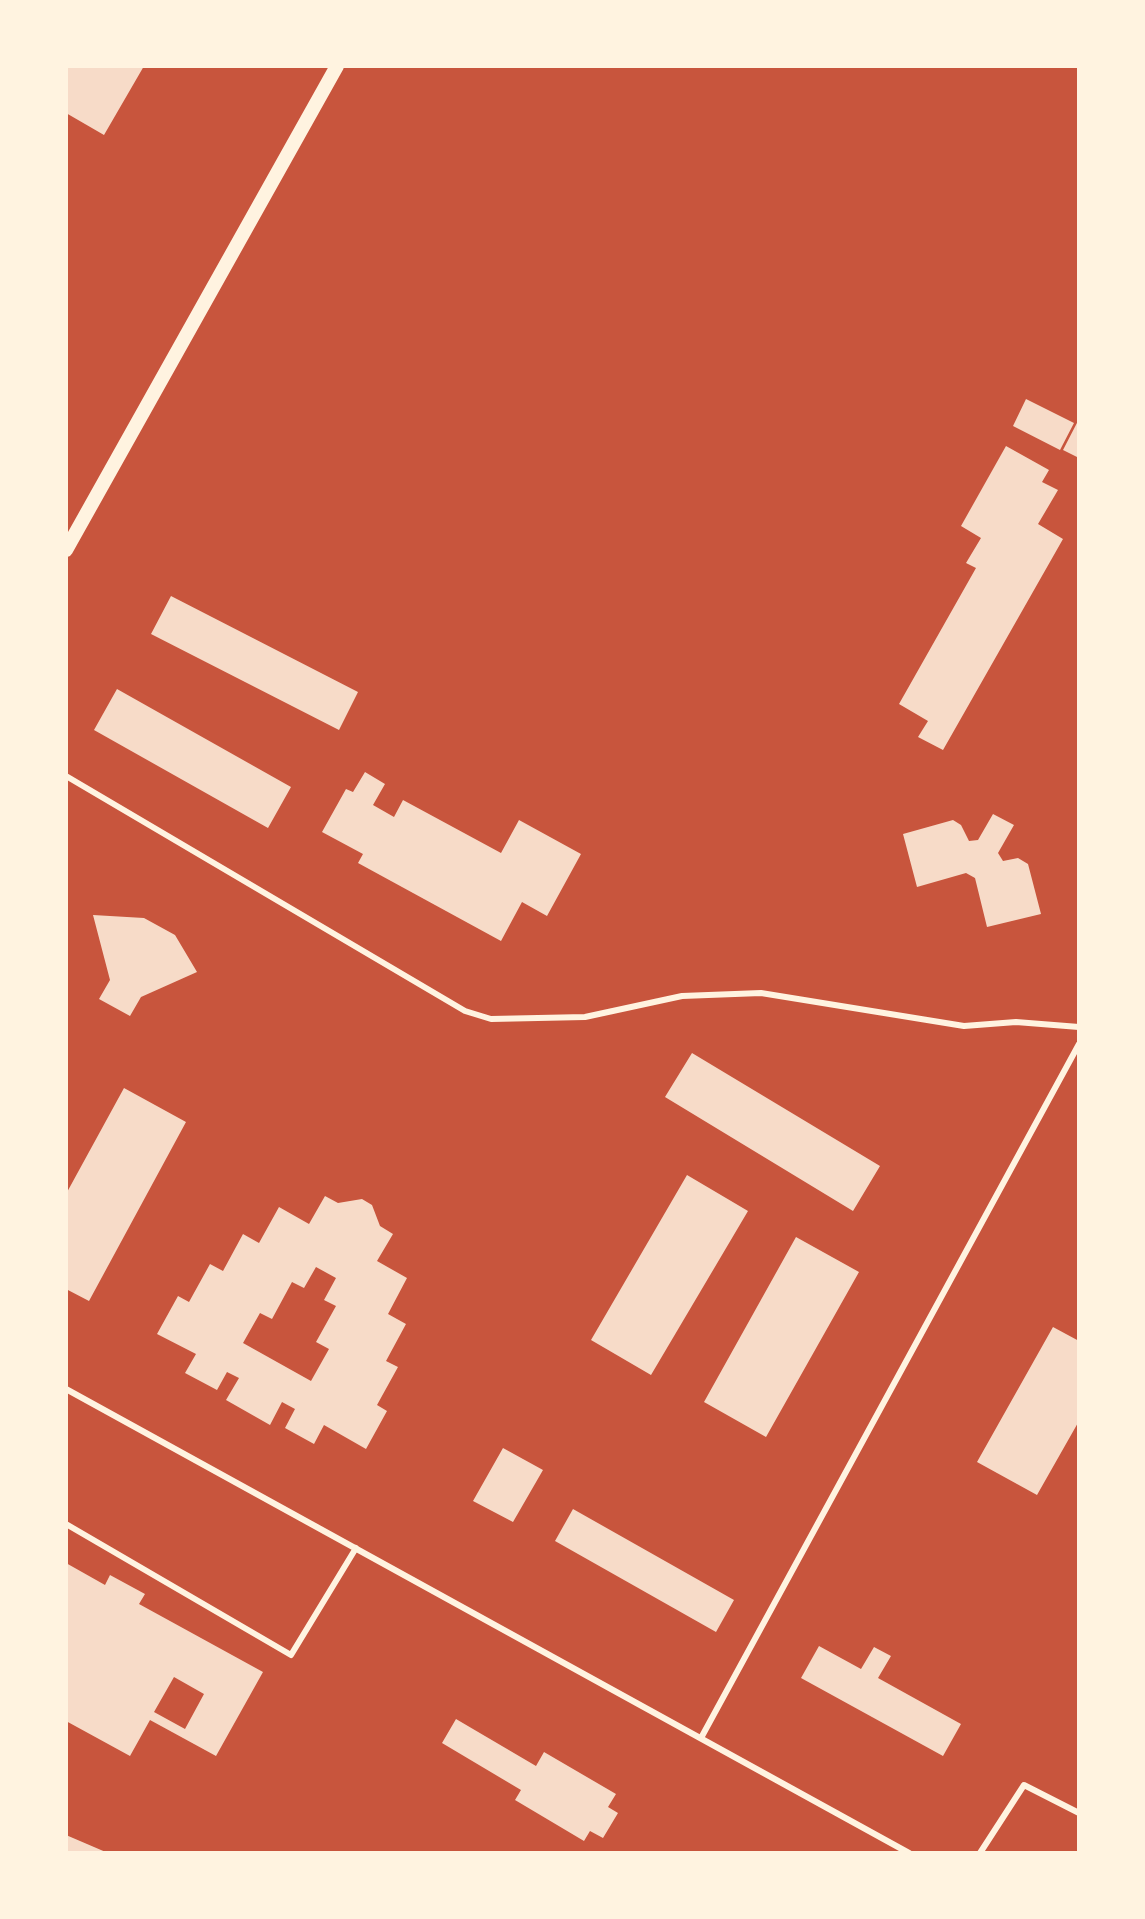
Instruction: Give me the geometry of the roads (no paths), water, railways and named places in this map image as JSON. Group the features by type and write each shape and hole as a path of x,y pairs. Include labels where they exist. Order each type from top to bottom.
{"street":[{"path":"66,550 337,66"}],"lane":[{"path":"66,776 465,1011 491,1019 585,1017 682,996 761,993 964,1026 1042,1022 1079,1027"},
{"path":"701,1738 1079,1044"},
{"path":"66,1389 909,1853"},
{"path":"66,1524 291,1655 356,1548"},
{"path":"980,1853 1024,1785 1079,1813"}]}
